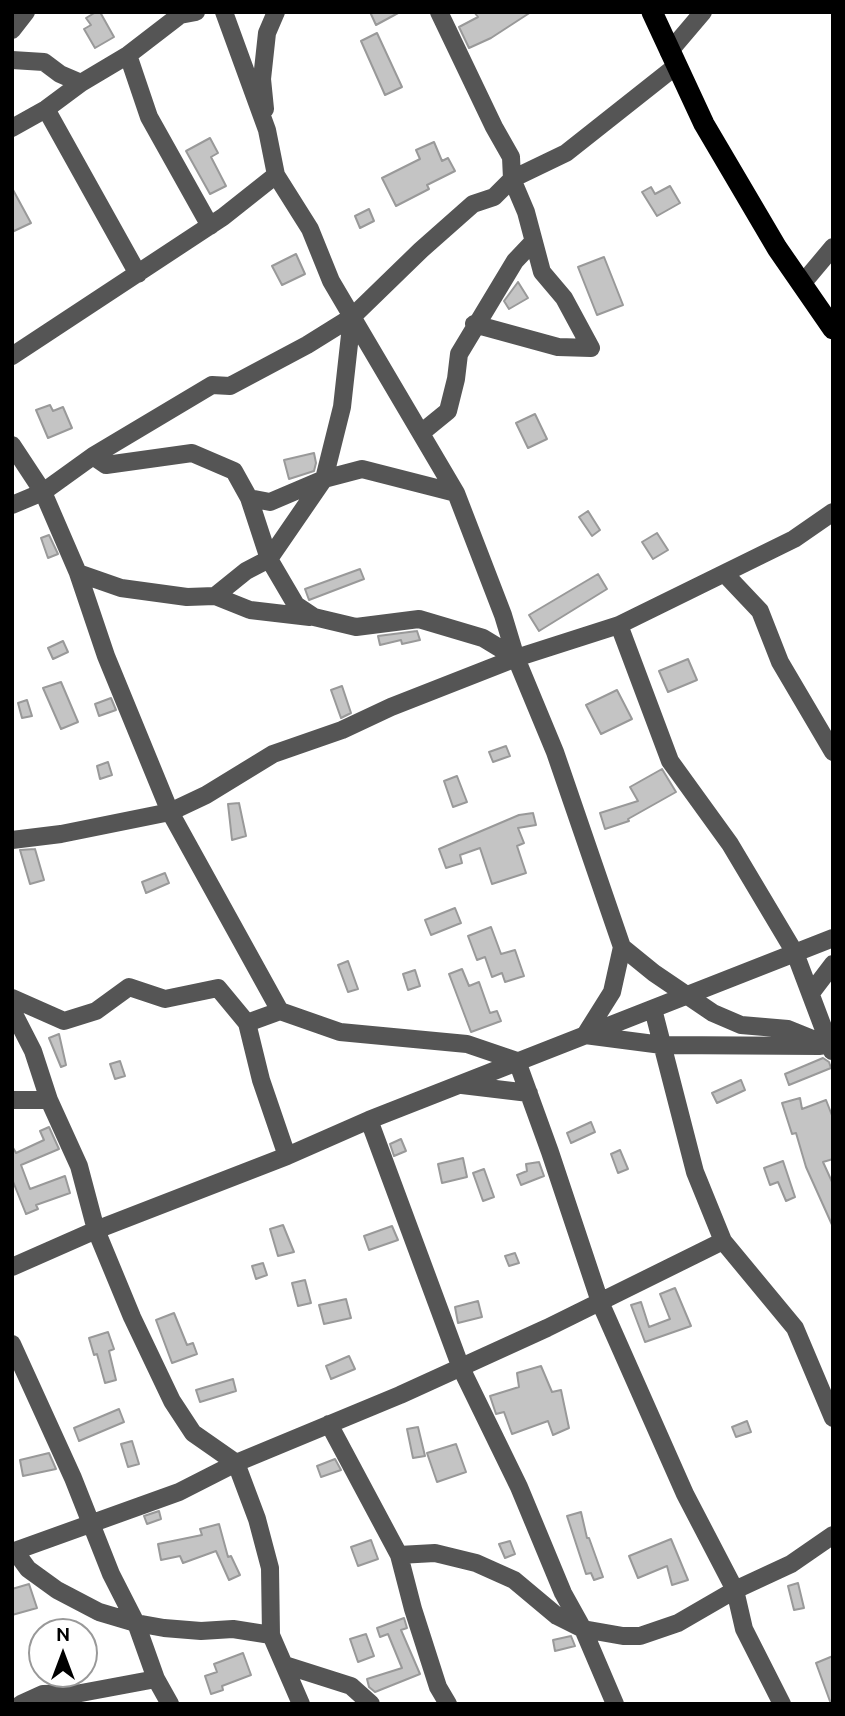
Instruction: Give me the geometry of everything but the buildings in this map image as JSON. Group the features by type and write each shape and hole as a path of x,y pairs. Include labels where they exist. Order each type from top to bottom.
{"highway":[{"path":"651,17 704,124 742,191 833,329"}],"street":[{"path":"12,30 26,12"},
{"path":"224,12 267,130"},
{"path":"276,12 267,33 262,79 267,130 276,176 310,229 331,281 457,493 503,615 516,658 555,752 622,947 612,992 585,1035"},
{"path":"439,12 511,157 512,179 526,212 542,272 564,298 591,348 558,347 474,324"},
{"path":"12,505 43,492 93,456 212,385 230,386 307,345 352,317 473,204 494,197 512,179 566,153 672,59 703,12"},
{"path":"12,128 128,55 185,13"},
{"path":"128,55 149,117 211,226"},
{"path":"12,60 44,62 81,83"},
{"path":"46,109 138,274"},
{"path":"12,356 211,226 276,176"},
{"path":"421,433 448,411 459,354 474,324 515,261 533,242"},
{"path":"802,284 833,247"},
{"path":"215,597 246,571 269,559 324,479 342,407 352,317"},
{"path":"12,445 43,492 78,573 106,656 170,812 280,1011"},
{"path":"93,456 106,466 192,453 234,471 249,498 269,559 296,605 314,617"},
{"path":"249,498 270,502 324,479 362,469 457,493"},
{"path":"12,840 61,834 170,812 206,795 273,754 342,730 391,707 516,658 619,625 793,539 833,512"},
{"path":"78,573 121,588 187,597 215,597 250,610 314,617 356,627 419,619 483,638 516,658"},
{"path":"725,574 760,611 780,663 833,752"},
{"path":"619,625 670,761 730,844 795,953 832,1049"},
{"path":"12,1267 96,1230 288,1156 458,1084 833,938"},
{"path":"622,947 713,1013 741,1025 788,1028 832,1049"},
{"path":"811,993 833,964"},
{"path":"12,998 64,1021 96,1011 129,987 165,999 218,988 247,1023 261,1080 288,1156"},
{"path":"653,1009 695,1172 723,1241 795,1328 833,1418"},
{"path":"12,1010 33,1051 49,1100 79,1166 96,1230 132,1317 172,1401 193,1433 236,1463 257,1519 270,1568 271,1635 301,1704"},
{"path":"247,1023 280,1011 340,1032 467,1044 517,1061"},
{"path":"585,1035 662,1045 832,1049"},
{"path":"517,1061 600,1302 685,1494 734,1590 744,1629 782,1704"},
{"path":"458,1084 529,1093"},
{"path":"12,1100 49,1100"},
{"path":"369,1120 461,1368 519,1487 563,1593 583,1629 615,1704"},
{"path":"12,1552 179,1492 236,1463 461,1368 723,1241"},
{"path":"12,1344 74,1478 111,1574 136,1623 156,1679 170,1704"},
{"path":"329,1424 399,1555 438,1687 448,1704"},
{"path":"399,1555 435,1553 476,1563 513,1580 557,1616 583,1629 640,1636 678,1623 734,1590 791,1564 833,1535"},
{"path":"12,1552 28,1569 57,1590 99,1612 164,1628 201,1631 233,1629 271,1635"},
{"path":"285,1665 351,1686 371,1704"},
{"path":"22,1704 43,1694 81,1693 156,1679"}]}
